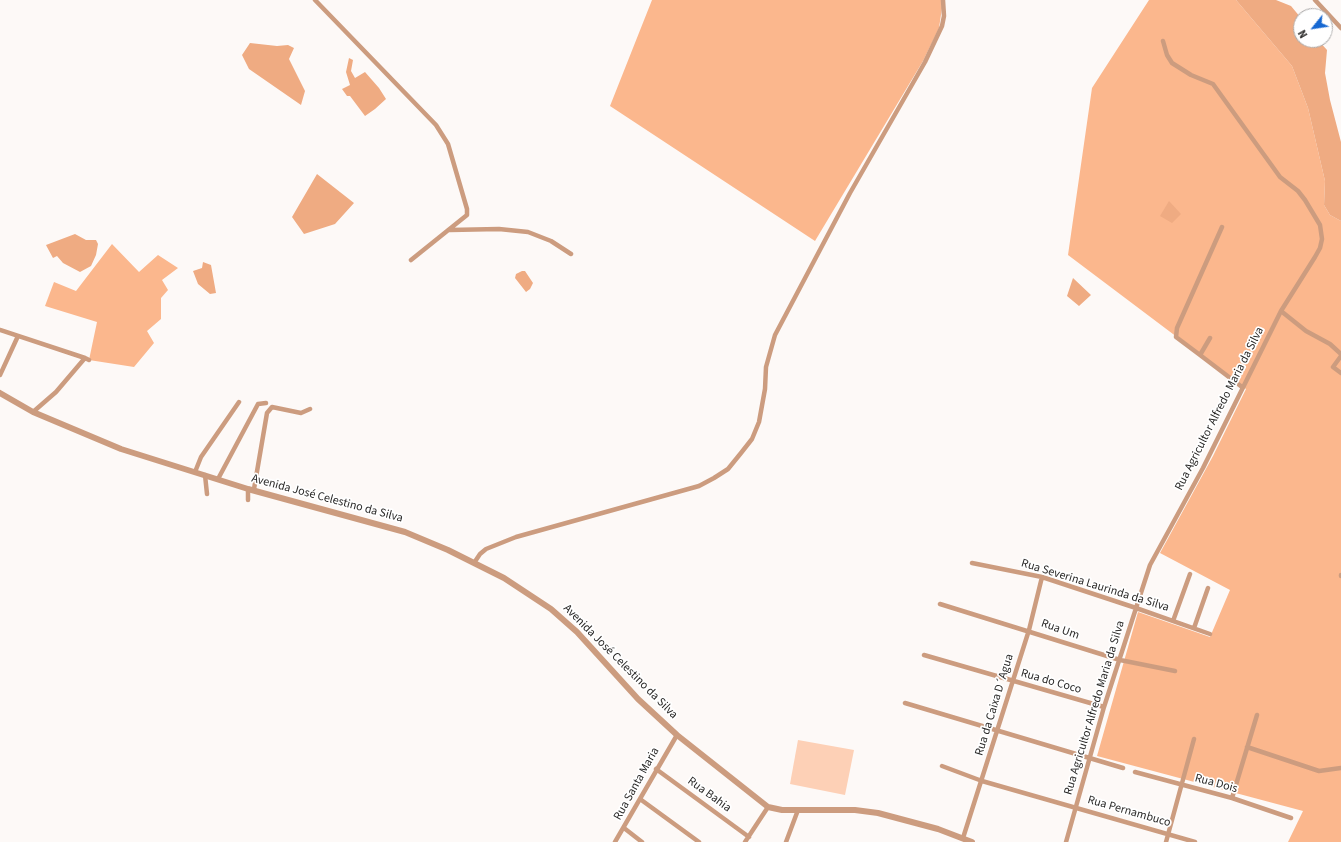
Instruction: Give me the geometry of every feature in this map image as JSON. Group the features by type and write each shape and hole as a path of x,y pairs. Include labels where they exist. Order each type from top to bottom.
{"street":[{"path":"315,0 436,125 445,139 467,209 466,218 411,260"},
{"path":"474,563 484,551 516,537 699,486 728,469 752,439 759,422 768,359 775,335 850,193 925,62 942,26 944,16 943,0"},
{"path":"1315,0 1341,28"},
{"name":"Rua Agricultor Alfredo Maria da Silva","path":"1066,842 1104,707 1150,565 1203,468 1281,311 1320,248 1322,238 1320,225 1305,200 1298,191 1280,177 1214,84 1192,75 1172,63 1166,55 1163,41"},
{"path":"1222,227 1177,328 1176,337 1242,387"},
{"path":"450,230 499,229 528,232 551,241 571,254"},
{"path":"1281,311 1306,331 1330,344 1341,355 1333,367 1341,373"},
{"path":"0,330 87,359 56,392 33,412"},
{"path":"0,375 18,336"},
{"path":"1200,355 1210,338"},
{"name":"Avenida José Celestino da Silva","path":"0,393 33,412 121,449 251,489 405,532 504,578 551,609 577,632 638,699 677,735 745,791 768,807 774,809 835,809 878,813 972,842"},
{"path":"195,472 201,456 239,402"},
{"path":"218,479 258,404 266,403"},
{"path":"248,500 267,413 272,407 301,413 310,409"},
{"path":"205,475 207,494"},
{"name":"Rua Severina Laurinda da Silva","path":"972,563 1042,578 1136,608 1210,634"},
{"path":"1173,621 1190,574"},
{"name":"Rua da Caixa D´Agua","path":"963,838 1029,630 1042,578"},
{"path":"1194,628 1208,588"},
{"name":"Rua Um","path":"940,604 1029,630 1120,660 1175,671"},
{"name":"Rua do Coco","path":"924,655 1104,707"},
{"path":"906,704 1123,768"},
{"path":"1232,798 1257,715"},
{"name":"Rua Santa Maria","path":"615,842 677,735"},
{"path":"1166,842 1194,739"},
{"path":"1248,747 1319,771 1341,768"},
{"name":"Rua Pernambuco","path":"942,766 982,781 1195,842"},
{"name":"Rua Bahia","path":"656,769 749,837"},
{"name":"Rua Dois","path":"1135,772 1232,798 1291,818"},
{"path":"640,799 699,842"},
{"path":"745,842 768,807"},
{"path":"786,842 798,810"},
{"path":"624,828 642,842"}],"shaded area":[{"path":"652,0 941,0 942,8 939,28 923,61 815,241 610,106"},
{"path":"1149,0 1236,0 1292,66 1308,108 1325,181 1324,205 1330,215 1341,221 1341,842 1288,842 1303,811 1097,756 1138,612 1210,637 1230,590 1160,553 1213,456 1246,389 1068,255 1092,88"},
{"path":"1236,0 1276,0 1291,6 1293,8 1293,48 1325,48 1327,50 1325,73 1330,100 1341,142 1341,221 1330,215 1324,205 1325,181 1308,108 1292,66"},
{"path":"250,43 277,46 288,45 294,48 289,59 305,91 301,105 249,69 242,55"},
{"path":"349,58 353,60 351,71 355,78 365,72 379,88 386,99 365,116 350,96 347,96 342,89 350,85 346,72"},
{"path":"317,174 354,203 335,224 304,234 292,217"},
{"path":"1169,201 1181,214 1172,223 1160,216"},
{"path":"75,234 86,240 96,240 98,244 96,255 91,266 80,272 63,263 57,256 53,258 46,245"},
{"path":"112,244 139,272 158,255 178,268 162,280 168,290 161,298 161,319 147,331 154,343 134,367 89,360 97,322 45,306 54,282 76,291"},
{"path":"203,262 211,265 216,293 210,294 198,284 193,271 202,268"},
{"path":"525,271 533,283 530,289 526,292 515,278 516,274"},
{"path":"1073,278 1091,295 1079,306 1067,296"},
{"path":"798,740 854,750 845,795 790,784"}]}
